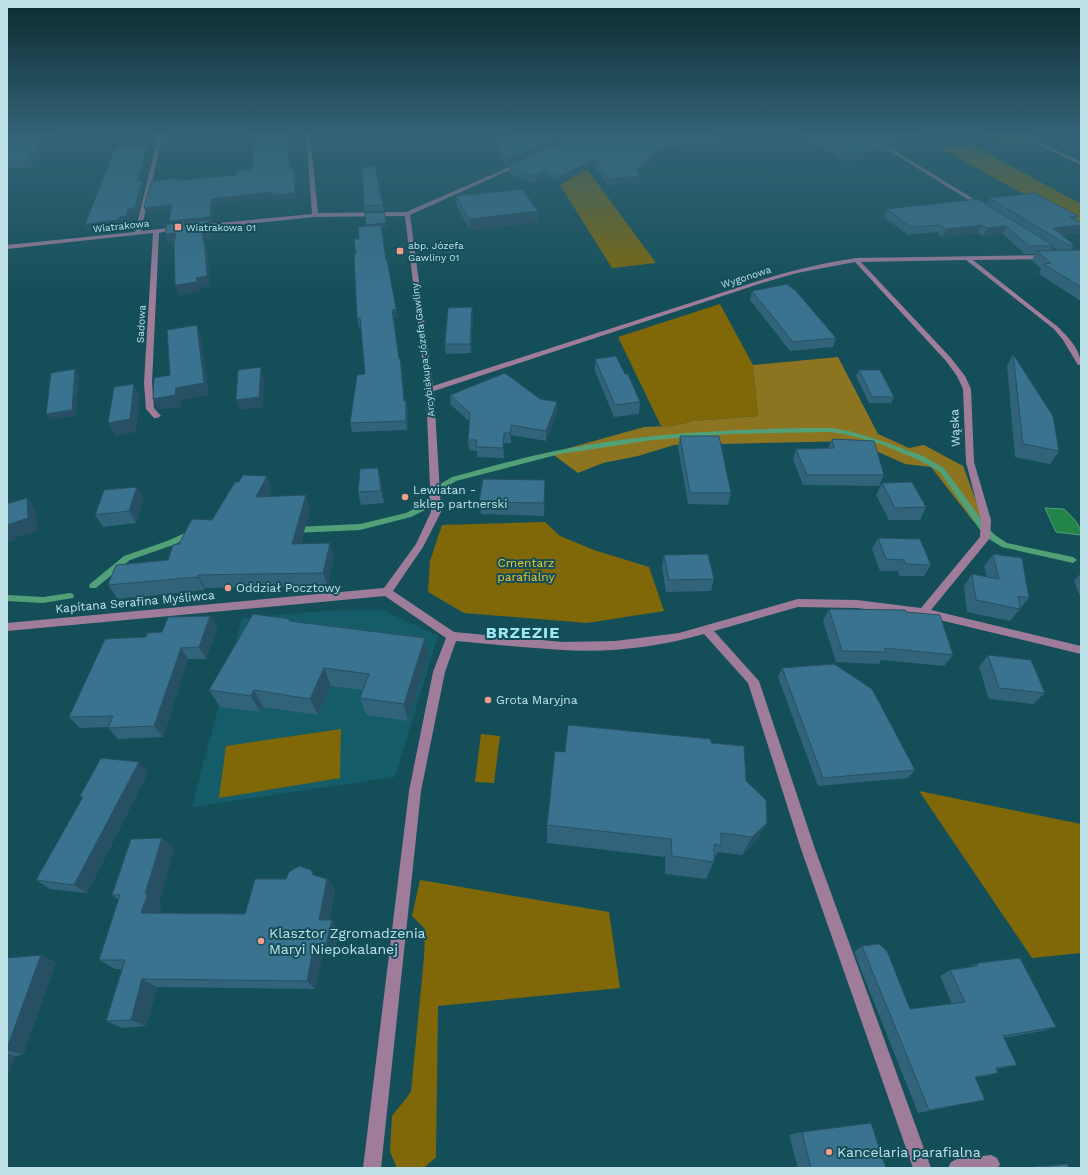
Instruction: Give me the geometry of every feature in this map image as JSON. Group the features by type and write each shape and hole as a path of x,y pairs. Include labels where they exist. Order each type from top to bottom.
{"street":[{"path":"138,233 148,188"},
{"path":"313,188 315,215"},
{"name":"Wiatrakowa","path":"7,247 315,215 406,214 465,188"},
{"path":"952,188 989,211"},
{"name":"Arcybiskupa Józefa Gawliny","path":"387,592 420,545 436,512 430,390 406,214"},
{"name":"Sadowa","path":"156,231 148,383 150,410 157,416"},
{"name":"Wygonowa","path":"430,390 796,271 828,264 856,260 1056,257"},
{"path":"967,258 1056,328 1066,339 1081,363"},
{"name":"Wąska","path":"856,260 914,320 958,371 964,380 966,389 970,462 986,520 984,538 923,612"},
{"path":"387,592 452,636 563,646 607,645 645,642 679,637 798,603 857,604 923,612 1081,650"},
{"name":"Kapitana Serafina Myśliwca","path":"7,627 387,592"},
{"path":"706,629 753,681 808,850 922,1168"},
{"path":"372,1168 415,791 440,672 452,636"},
{"path":"957,1168 991,1164"}],"shaded area":[{"path":"838,357 878,434 909,448 924,445 963,466 984,522 974,522 931,467 905,464 854,441 674,445 638,456 603,463 578,473 551,453 644,427 673,426 693,421 758,416 753,365"},
{"path":"1045,508 1064,509 1079,527 1081,535 1056,532"},
{"path":"383,610 438,636 395,777 192,807 242,618 324,611"}],"green space":[{"path":"562,188 601,188 656,263 612,268"},
{"path":"1012,188 1051,188 1081,204 1081,226"},
{"path":"720,304 753,365 758,416 693,421 673,426 661,426 618,337"},
{"name":"Cmentarz parafialny","path":"545,522 560,536 594,550 649,567 664,611 587,623 464,613 428,592 430,561 442,525"},
{"path":"341,729 340,778 219,798 226,746"},
{"path":"481,734 500,736 494,783 475,782"},
{"path":"919,791 1081,824 1081,953 1032,958"},
{"path":"420,880 609,912 620,988 438,1006 436,1157 424,1168 397,1168 390,1152 392,1116 411,1092 424,958 425,929 412,916"}],"building":[{"path":"99,188 140,188 135,208 128,209 126,216 119,217 118,220 85,224"},
{"path":"149,188 295,188 295,193 272,195 272,192 211,199 210,217 169,221 172,205 144,208"},
{"path":"363,188 379,188 383,205 364,206"},
{"path":"522,189 538,211 469,219 456,196"},
{"path":"1035,193 1078,216 1069,217 1081,223 1081,225 1053,228 1074,245 1068,245 989,198"},
{"path":"978,199 1054,246 1029,246 1006,226 987,228 981,225 946,229 940,225 911,227 887,209"},
{"path":"384,212 386,223 366,225 365,213"},
{"path":"208,220 208,230 202,230 207,276 196,278 197,282 175,285 174,243 176,233 165,234 167,224"},
{"path":"381,225 386,260 396,309 392,310 399,359 400,358 404,401 406,401 406,421 350,423 357,375 365,374 360,318 357,318 354,254 356,254 354,239 359,239 358,227"},
{"path":"1081,250 1081,287 1044,264 1051,263 1037,251"},
{"path":"787,284 796,291 836,338 793,342 752,291"},
{"path":"472,307 470,344 445,344 448,308"},
{"path":"197,325 204,383 176,388 175,395 153,399 154,378 170,375 167,330"},
{"path":"1013,354 1053,416 1059,451 1023,444"},
{"path":"616,356 625,374 628,374 640,402 615,405 595,359"},
{"path":"261,367 259,397 236,400 238,370"},
{"path":"75,369 72,410 46,414 51,373"},
{"path":"859,370 880,370 894,397 872,397"},
{"path":"505,373 540,399 557,402 546,431 511,425 510,433 504,433 503,448 476,447 477,440 468,440 470,413 450,395"},
{"path":"134,384 130,419 108,423 114,387"},
{"path":"680,436 719,436 731,493 690,493"},
{"path":"832,439 874,441 884,475 807,475 796,449 834,448"},
{"path":"378,468 381,491 358,492 360,469"},
{"path":"243,475 267,476 256,497 306,495 292,544 330,543 323,573 198,575 198,577 108,585 116,565 168,560 173,545 179,544 192,519 212,520 235,482 239,482"},
{"path":"483,479 545,480 544,503 479,502"},
{"path":"912,482 926,507 895,508 882,483"},
{"path":"137,487 129,511 95,515 104,490"},
{"path":"27,498 28,518 7,525 7,504"},
{"path":"878,538 920,539 931,565 906,564 904,560 886,559"},
{"path":"708,554 714,579 669,580 664,555"},
{"path":"993,554 1022,558 1029,598 1018,596 1020,609 976,600 972,574 999,579"},
{"path":"829,609 905,610 906,612 940,615 953,655 885,648 886,652 842,651"},
{"path":"253,614 290,619 289,621 425,638 404,704 360,698 369,674 324,668 310,699 254,690 251,696 209,690"},
{"path":"210,616 199,647 181,648 154,726 108,728 113,716 69,717 105,639 146,637 147,633 162,632 168,617"},
{"path":"988,655 1031,660 1045,693 999,688"},
{"path":"834,664 872,689 915,770 823,778 782,668"},
{"path":"568,725 711,739 711,743 744,746 746,781 766,800 767,823 752,837 721,833 721,846 714,844 714,862 672,856 671,839 547,825 555,751 565,752"},
{"path":"101,758 139,762 74,885 36,880 83,797 80,796"},
{"path":"162,838 145,894 148,893 141,913 245,914 255,879 286,879 289,872 299,866 311,870 313,875 327,879 319,920 332,920 326,944 314,944 307,981 142,979 131,1020 106,1021 125,960 99,960 120,895 112,895 131,839"},
{"path":"879,944 887,951 910,1009 965,1002 950,970 977,966 978,963 1020,958 1056,1027 1003,1036 1017,1065 996,1068 998,1073 975,1077 985,1100 929,1110 862,946"},
{"path":"41,955 7,1048 7,958"},
{"name":"Kancelaria parafialna","path":"871,1123 886,1168 811,1168 802,1132"},
{"path":"1067,1164 1069,1168 1035,1168"}],"waterway":[{"path":"294,530 360,527 408,515 424,507 444,485 454,479 560,452 653,438 730,432 831,430 849,433 880,442 921,458 942,470 983,528 992,537 1005,545 1073,560"},
{"path":"93,586 127,558 170,543 192,533"},
{"path":"7,598 43,600 70,596"}],"place":[{"name":"Wiatrakowa 01","path":"178,227"},
{"name":"abp. Józefa Gawliny 01","path":"400,251"},
{"name":"Lewiatan - sklep partnerski","path":"405,497"},
{"name":"Oddział Pocztowy","path":"228,588"},
{"name":"Grota Maryjna","path":"488,700"},
{"name":"Klasztor Zgromadzenia Maryi Niepokalanej","path":"261,941"},
{"name":"Kancelaria parafialna","path":"829,1152"}],"district":[{"name":"BRZEZIE","path":"523,632"}]}
